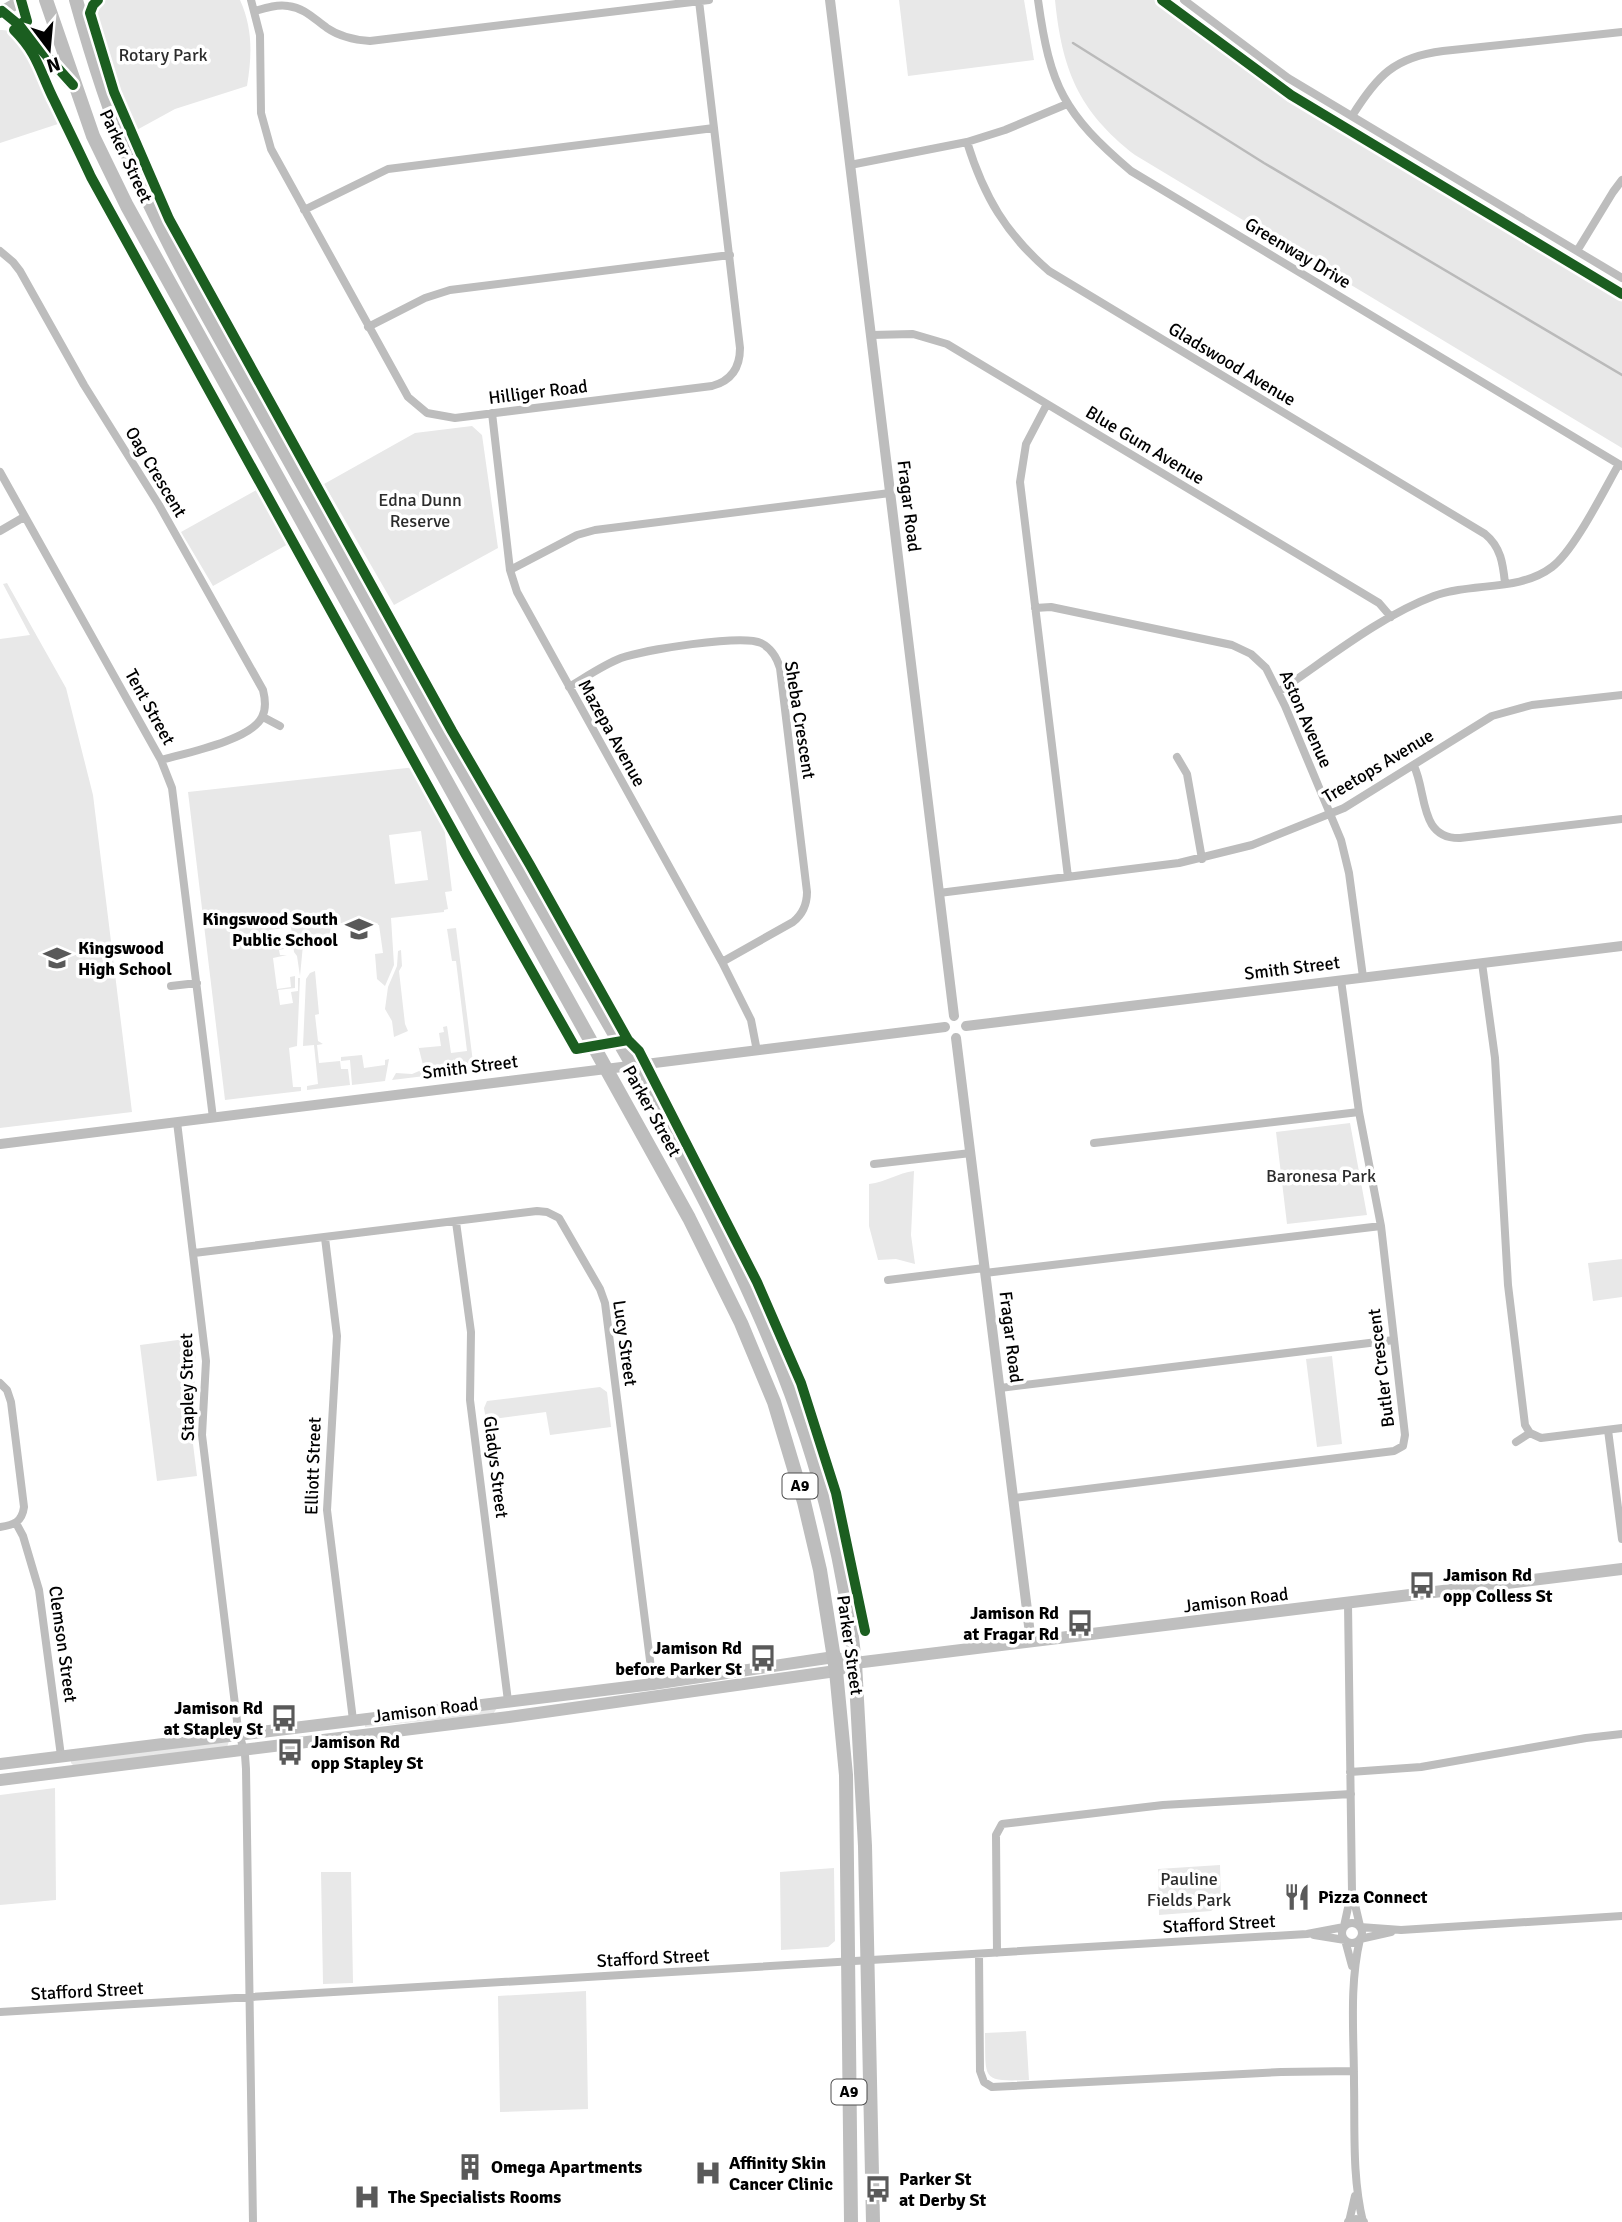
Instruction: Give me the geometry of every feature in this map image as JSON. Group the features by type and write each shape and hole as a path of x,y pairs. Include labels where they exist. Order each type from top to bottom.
{"highway":[{"name":"Parker Street","path":"46,0 97,147 132,215 606,1067 721,1280 774,1402 820,1570 835,1664 846,1775 851,2222"},
{"name":"Parker Street","path":"81,3 119,135 176,257 436,724 632,1066 732,1251 792,1391 827,1508 852,1634 855,1663 862,1771 873,2222"},
{"path":"1,12 19,25 74,85"}],"main road":[{"path":"1,12 22,0"},
{"name":"Jamison Road","path":"0,1780 509,1717 654,1690 835,1664 1622,1569"},
{"name":"Jamison Road","path":"0,1764 508,1701 654,1690"}],"street":[{"name":"Hilliger Road","path":"251,0 261,43 260,102 271,149 408,397 419,408 444,418 712,386 724,382 734,373 740,356 699,1"},
{"path":"254,11 276,6 297,8 332,32 370,41 709,0"},
{"name":"Fragar Road","path":"830,0 954,1016"},
{"name":"Greenway Drive","path":"1038,0 1045,47 1056,83 1067,104 1082,125 1131,171 1621,465"},
{"path":"1184,0 1288,78 1622,278"},
{"path":"1352,116 1377,80 1415,57 1443,51 1622,32"},
{"path":"850,165 967,142 1005,130 1067,104"},
{"path":"304,210 388,169 714,128"},
{"name":"Gladswood Avenue","path":"967,142 980,180 998,215 1028,252 1049,271 1485,534 1499,552 1505,583"},
{"path":"1577,251 1622,180"},
{"name":"Oag Crescent","path":"0,251 13,261 20,271 84,385 159,505 258,680 265,699 263,717"},
{"path":"368,327 425,298 450,290 730,255"},
{"name":"Blue Gum Avenue","path":"871,335 905,333 940,340 1379,603 1391,617"},
{"path":"1047,404 1026,444 1020,472 1068,877"},
{"name":"Mazepa Avenue","path":"492,413 510,570 525,608 722,962 751,1020 757,1051"},
{"path":"1278,692 1391,617 1435,596 1539,576 1562,558 1621,465"},
{"name":"Tent Street","path":"0,472 161,760 176,804 213,1118"},
{"path":"510,570 577,535 595,530 890,492"},
{"path":"0,531 24,517"},
{"name":"Aston Avenue","path":"1035,608 1051,607 1239,647 1262,664 1278,692 1331,813 1346,855 1363,977"},
{"name":"Sheba Crescent","path":"569,687 617,660 645,652 748,640 765,645 776,658 780,668 807,898 802,914 793,922 722,962"},
{"name":"Treetops Avenue","path":"939,893 1202,859 1266,841 1353,803 1472,727 1505,711 1532,705 1622,695"},
{"path":"161,760 245,733 263,717 280,726"},
{"path":"1177,757 1187,774 1202,859"},
{"path":"1414,766 1422,785 1427,819 1435,830 1449,837 1460,838 1622,819"},
{"name":"Smith Street","path":"966,1026 1622,946"},
{"path":"1482,963 1495,1058 1508,1285 1525,1422 1530,1433 1546,1438 1622,1428"},
{"name":"Butler Crescent","path":"1014,1498 1397,1450 1403,1446 1405,1435 1381,1226 1359,1112 1341,980"},
{"path":"171,986 197,983"},
{"path":"954,1016 964,1020 966,1026 965,1033 956,1038 950,1036 945,1027 946,1021 954,1016"},
{"name":"Smith Street","path":"0,1144 945,1027"},
{"name":"Fragar Road","path":"956,1038 1031,1642"},
{"path":"1094,1143 1359,1112"},
{"name":"Stapley Street","path":"177,1122 206,1361 202,1435 239,1735 244,1749 247,1779 253,2222"},
{"path":"874,1164 971,1153"},
{"name":"Lucy Street","path":"194,1253 537,1211 552,1214 564,1223 603,1296 654,1690"},
{"name":"Gladys Street","path":"456,1222 471,1332 470,1400 509,1717"},
{"path":"888,1280 1381,1226"},
{"name":"Elliott Street","path":"325,1238 337,1335 327,1510 355,1737"},
{"path":"1000,1388 1394,1340"},
{"path":"0,1383 10,1397 24,1504 22,1515 16,1523 0,1527"},
{"path":"1608,1430 1622,1539"},
{"path":"1516,1442 1530,1433"},
{"name":"Clemson Street","path":"16,1523 23,1536 39,1590 63,1773"},
{"path":"1348,1604 1352,1892 1362,1931 1353,1969 1356,2193 1363,2222 1349,2222 1356,2193"},
{"path":"1350,1772 1420,1767 1622,1734"},
{"path":"997,1953 996,1836 1002,1824 1163,1805 1350,1794"},
{"path":"1352,1892 1342,1932 1353,1969"},
{"path":"1345,1940 1354,1942 1401,1930 1622,1916"},
{"path":"1344,1927 1352,1923 1401,1930"},
{"name":"Stafford Street","path":"0,2012 1307,1934 1344,1927"},
{"name":"Stafford Street","path":"1307,1934 1345,1940"},
{"path":"979,1954 980,2071 985,2082 992,2087 1281,2072 1354,2071"}],"green space":[{"name":"Rotary Park","path":"105,0 240,0 250,42 247,86 175,109 133,132 97,34 101,29 99,22 94,23 94,9"},
{"path":"899,0 1024,0 1034,60 908,76"},
{"path":"1055,0 1161,0 1282,90 1622,295 1622,448 1135,155 1099,122 1076,87 1062,47"},
{"path":"0,30 10,32 27,47 52,104 64,122 0,143"},
{"name":"Edna Dunn Reserve","path":"472,426 482,435 498,548 394,605 324,484 415,433"},
{"path":"260,488 290,543 213,586 181,532"},
{"name":"Kingswood High School","path":"7,583 66,688 93,795 132,1112 0,1128 0,639 30,635 3,584"},
{"path":"416,767 443,817 452,891 445,892 448,909 444,912 391,918 394,965 385,986 377,979 375,954 383,953 379,925 372,925 371,920 338,924 331,928 329,936 311,938 303,945 300,976 291,927 269,930 270,943 280,943 284,949 279,950 280,955 287,955 273,958 277,989 291,987 290,977 295,976 295,988 278,990 280,1005 293,1003 291,992 298,991 300,978 297,1046 289,1048 293,1087 301,1087 301,1091 225,1100 188,792","holes":["421,831 428,880 395,884 389,835"]},
{"path":"456,928 474,1070 392,1080 396,1073 412,1074 424,1069 418,1045 419,1048 441,1046 439,1033 444,1032 443,1027 447,1026 451,1053 467,1051 456,961 452,961 447,929"},
{"path":"401,950 402,966 399,971 408,1031 394,1037 392,1021 385,1009 388,987 397,966 398,951"},
{"path":"315,971 319,1014 315,1015 318,1041 323,1044 317,1045 319,1063 340,1061 341,1069 348,1069 350,1085 307,1090 307,1086 318,1084 314,1045 303,1046 306,979"},
{"path":"362,1055 364,1068 385,1065 385,1060 389,1059 385,1081 352,1085 350,1060 341,1061 341,1057"},
{"name":"Baronesa Park","path":"1350,1123 1367,1215 1287,1224 1276,1132"},
{"path":"914,1171 911,1235 915,1264 896,1259 878,1260 869,1226 869,1184"},
{"path":"1622,1259 1622,1297 1593,1301 1588,1263"},
{"path":"193,1338 196,1362 191,1428 197,1476 157,1481 140,1345"},
{"path":"1332,1356 1342,1444 1317,1447 1306,1359"},
{"path":"600,1387 607,1392 611,1427 550,1435 546,1412 486,1420 484,1408 487,1401"},
{"path":"497,1708 493,1714 365,1727 365,1723"},
{"path":"229,1741 227,1747 74,1766 71,1763 71,1759"},
{"path":"55,1788 56,1900 0,1905 0,1795"},
{"name":"Pauline Fields Park","path":"1220,1865 1221,1902 1211,1911 1159,1915 1158,1869"},
{"path":"834,1868 835,1941 828,1947 781,1950 780,1872"},
{"path":"321,1872 351,1872 353,1983 323,1984"},
{"path":"586,1991 588,2109 500,2112 498,1996"},
{"path":"1026,2031 1029,2080 994,2078 986,2069 985,2033"}],"waterway":[{"path":"1073,43 1264,163 1622,375"}],"cycle path":[{"path":"21,0 27,21 14,30 34,56 91,177 576,1049 628,1040"},
{"path":"98,0 90,13 114,92 169,219 452,731 628,1040 639,1051 757,1282 801,1383 836,1493 865,1631"},
{"path":"1162,0 1291,95 1622,294"},
{"path":"0,13 2,11 19,25 73,85"}],"place":[{"name":"Kingswood South Public School","path":"359,929"},
{"name":"Kingswood High School","path":"57,958"},
{"name":"Jamison Rd opp Colless St","path":"1422,1585"},
{"name":"Jamison Rd at Fragar Rd","path":"1080,1623"},
{"name":"Jamison Rd before Parker St","path":"763,1658"},
{"name":"Jamison Rd at Stapley St","path":"284,1718"},
{"name":"Jamison Rd opp Stapley St","path":"290,1752"},
{"name":"Pizza Connect","path":"1297,1897"},
{"name":"Omega Apartments","path":"470,2167"},
{"name":"Affinity Skin Cancer Clinic","path":"708,2173"},
{"name":"Parker St at Derby St","path":"878,2189"},
{"name":"The Specialists Rooms","path":"367,2197"}]}
